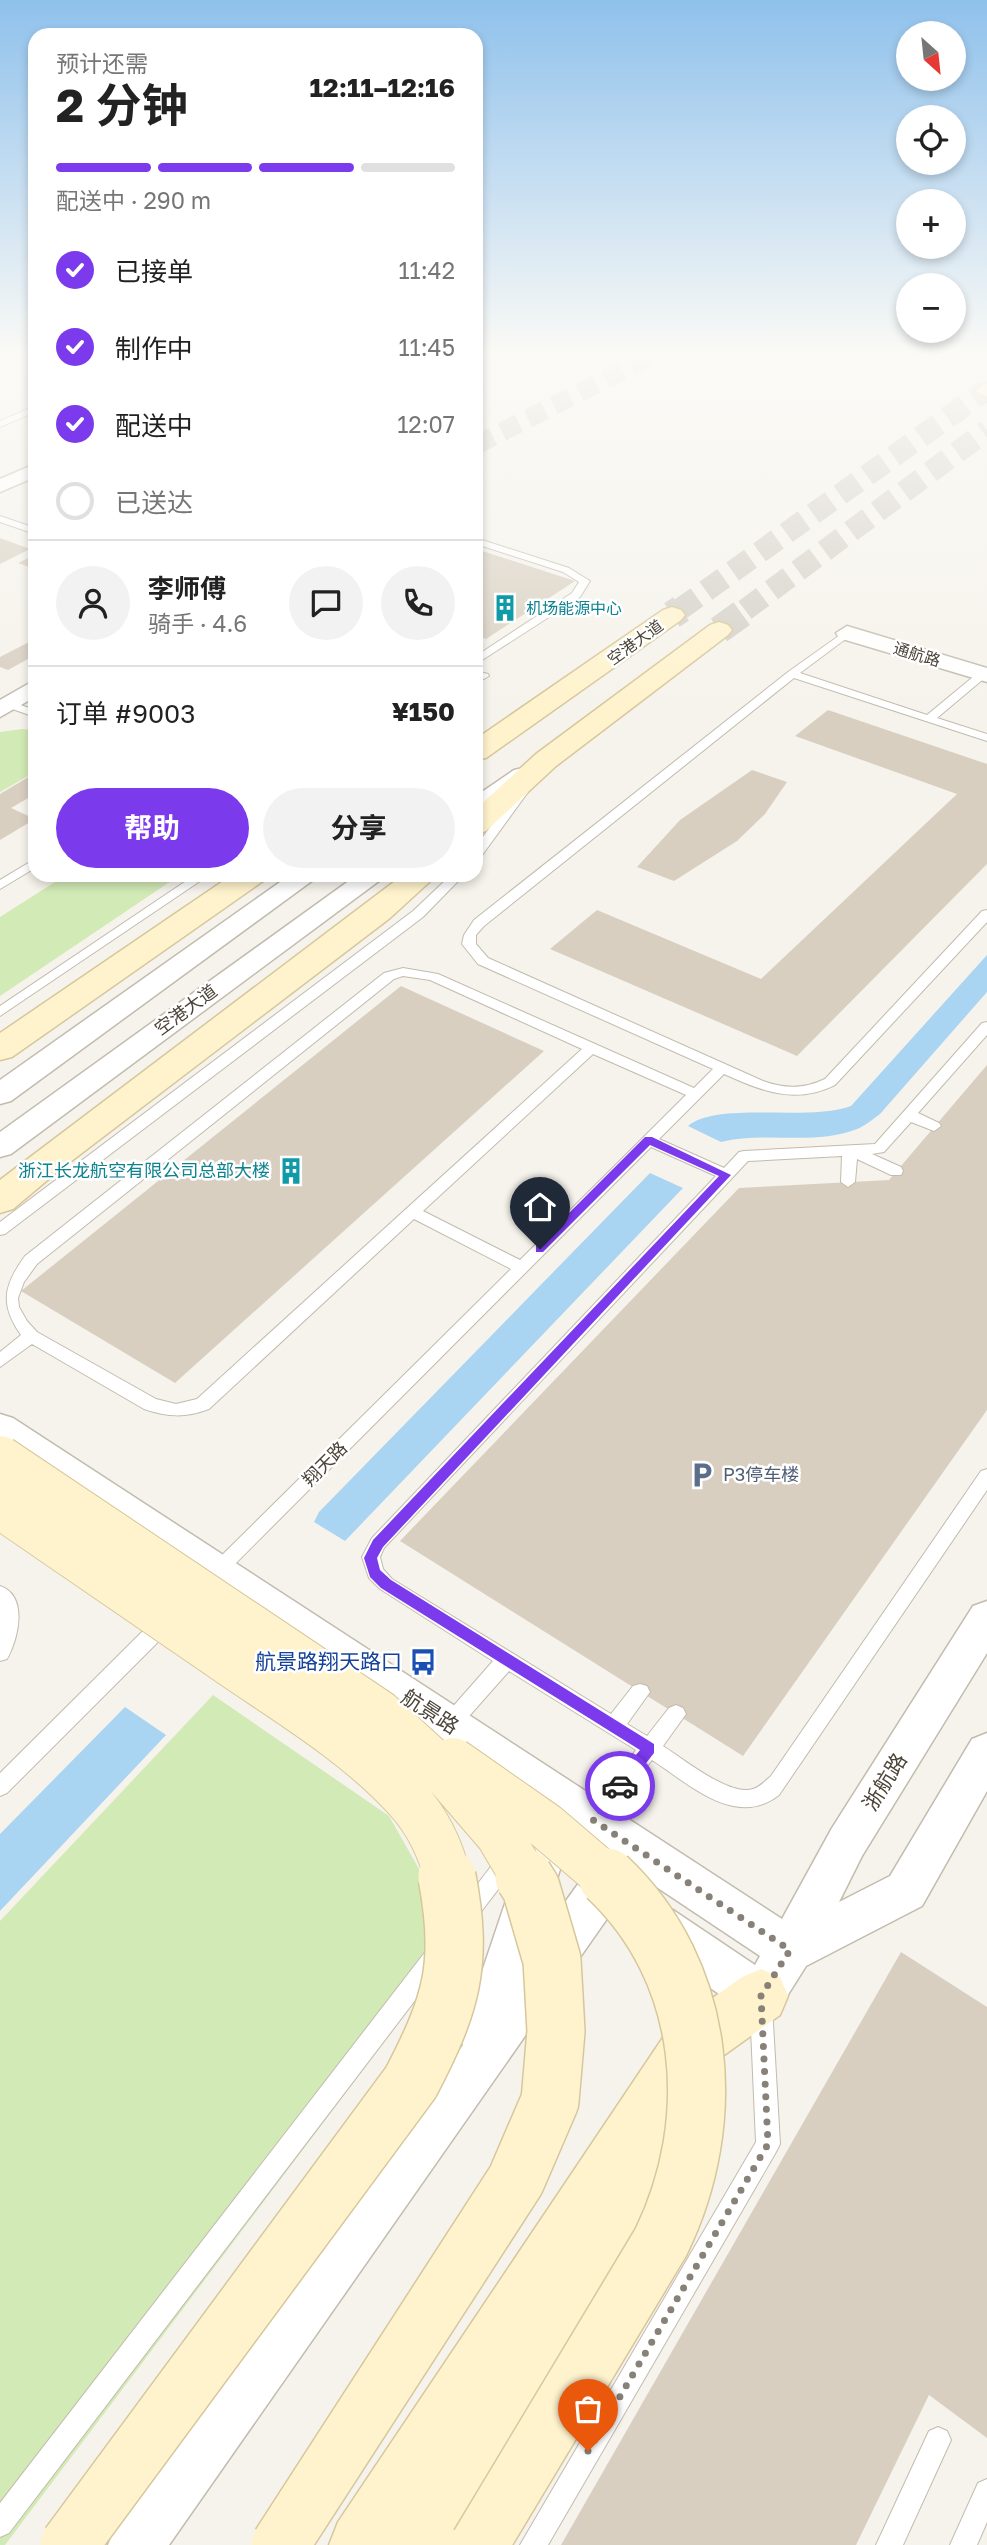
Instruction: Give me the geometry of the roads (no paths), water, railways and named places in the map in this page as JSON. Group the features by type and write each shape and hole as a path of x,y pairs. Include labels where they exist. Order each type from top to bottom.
{"main road":[{"name":"空港大道","path":"483,749 672,615"},
{"path":"483,818 545,760 719,630"},
{"path":"0,1049 241,882"},
{"path":"0,1200 44,1163 379,911 414,882"},
{"path":"0,1459 538,1818 587,1859 633,1904 665,1955 685,2004 698,2058 699,2125 685,2184 654,2256 479,2545"},
{"path":"0,1505 335,1734 409,1801 433,1840 449,1886 456,1927 455,1972 441,2022 411,2082 69,2545"},
{"path":"280,2545 516,2180 550,2101 556,2031 552,1960 531,1888 499,1835 449,1777 379,1713"},
{"path":"361,2545 687,2049 776,1973"},
{"path":"419,2545 776,1973"}],"street":[{"path":"0,486 28,473"},
{"name":"通航路","path":"847,633 985,674"},
{"path":"3,705 28,691"},
{"path":"483,802 545,760"},
{"path":"0,1094 297,882"},
{"name":"空港大道","path":"0,1147 364,882"},
{"name":"航景路","path":"0,1428 597,1823 776,1973"},
{"path":"0,1480 601,1888 776,1973 906,1891 987,1752"},
{"name":"浙航路","path":"776,1973 848,1842 987,1618"},
{"path":"136,2545 464,2084 601,1888 597,1823 545,1850 490,2018 464,2084"}],"lane":[{"path":"0,519 28,529"},
{"path":"483,543 566,570 585,581 576,595 483,656"},
{"path":"847,633 480,923 470,935 469,944 483,961 722,1068 774,1090 794,1093 814,1091 830,1082 987,914"},
{"path":"792,674 987,738"},
{"path":"929,719 985,674"},
{"path":"3,705 28,713"},
{"path":"483,845 545,760"},
{"path":"0,885 28,867"},
{"path":"0,1012 193,882"},
{"path":"0,1230 418,914 451,882"},
{"path":"592,1047 203,1404 186,1412 167,1411 150,1404 31,1336 15,1321 9,1305 12,1284 31,1260 389,976 403,972 433,977 592,1047 695,1094"},
{"path":"987,1026 879,1149 744,1156 378,1544 371,1558 374,1573 386,1584 724,1795 746,1802 765,1796 778,1782 987,1476"},
{"name":"翔天路","path":"0,1787 722,1068"},
{"path":"909,1115 934,1126"},
{"path":"649,1140 726,1175"},
{"path":"850,1150 896,1171"},
{"path":"848,1182 850,1150"},
{"path":"413,1212 521,1267"},
{"path":"0,1361 31,1336"},
{"path":"0,1594 8,1604 11,1624 8,1641 0,1653"},
{"path":"449,1725 507,1659"},
{"path":"614,1726 640,1692"},
{"path":"597,1823 676,1714"},
{"path":"0,2524 516,1850 545,1850"},
{"path":"533,2545 768,2144 776,1973"},
{"path":"889,2545 938,2440"},
{"path":"963,2545 987,2492"}],"water":[{"path":"987,955 987,992 880,1114 863,1126 824,1137 755,1138 721,1142 688,1126 720,1115 812,1112 851,1106"},
{"path":"650,1173 683,1188 345,1541 314,1522 319,1512"},
{"path":"125,1707 166,1735 0,1911 0,1834"}],"tunnel":[{"path":"679,610 875,470"},
{"path":"745,610 934,470"},
{"path":"672,615 681,609"},
{"path":"719,630 748,609"}],"place":[{"name":"机场能源中心","path":"505,608"},
{"name":"浙江长龙航空有限公司总部大楼","path":"291,1171"},
{"name":"P3停车楼","path":"702,1475"},
{"name":"航景路翔天路口","path":"423,1662"}]}
